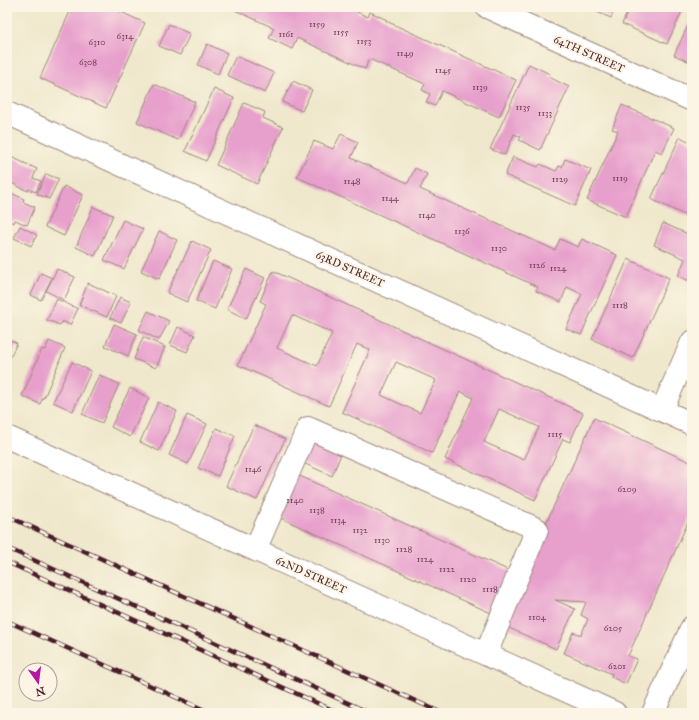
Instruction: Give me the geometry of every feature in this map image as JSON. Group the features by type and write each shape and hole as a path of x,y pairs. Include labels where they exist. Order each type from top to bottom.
{"street":[{"name":"64TH STREET","path":"487,7 692,100"},
{"name":"63RD STREET","path":"7,113 692,424"},
{"path":"662,410 692,342"},
{"path":"255,550 308,428 537,529 486,654"},
{"name":"62ND STREET","path":"7,438 615,713"},
{"path":"653,713 692,627"}],"building":[{"path":"72,7 110,7 145,23 106,108 40,78"},
{"path":"228,7 359,7 357,12 368,17 370,12 387,20 386,21 516,80 499,117 442,91 435,106 426,102 430,94 422,90 425,84 369,59 365,69 297,38 292,49 269,38 274,28"},
{"path":"585,7 616,7 611,18"},
{"path":"630,7 684,7 667,44 622,24"},
{"path":"692,17 692,63 674,55"},
{"path":"169,24 190,34 180,55 159,46"},
{"path":"207,44 227,53 218,74 198,65"},
{"path":"236,56 274,73 265,93 227,75"},
{"path":"529,64 550,74 549,77 569,87 540,150 519,140 521,137 514,134 505,155 490,149"},
{"path":"293,81 312,90 302,111 282,102"},
{"path":"154,84 195,102 178,140 137,122"},
{"path":"214,89 234,98 206,161 185,151"},
{"path":"244,103 265,112 263,118 283,127 257,184 216,165"},
{"path":"622,105 674,128 662,153 655,150 626,217 587,200 618,131 612,129"},
{"path":"341,134 358,142 351,158 408,183 415,168 427,174 420,189 555,250 560,239 578,247 582,239 617,255 581,335 566,329 582,294 567,287 561,302 536,291 538,287 297,177 314,141 333,149"},
{"path":"680,137 692,143 691,218 651,199"},
{"path":"7,155 37,169 33,178 41,181 36,192 28,189 28,191 7,181"},
{"path":"513,157 538,167 540,164 556,171 559,166 562,167 565,159 591,170 575,206 505,175"},
{"path":"46,174 59,179 49,199 37,194"},
{"path":"64,186 83,195 64,236 45,227"},
{"path":"7,191 24,199 23,202 35,207 27,225 15,220 14,223 7,220"},
{"path":"93,207 113,215 95,256 76,247"},
{"path":"123,220 143,229 124,269 104,260"},
{"path":"663,223 692,236 692,282 678,276 685,259 654,245"},
{"path":"20,226 37,235 31,246 14,238"},
{"path":"159,231 177,240 159,279 141,271"},
{"path":"192,241 211,250 187,302 167,293"},
{"path":"628,259 669,278 633,358 592,339"},
{"path":"213,261 232,269 215,309 196,301"},
{"path":"57,269 75,277 64,300 46,291"},
{"path":"246,269 265,278 246,319 227,309"},
{"path":"273,271 583,413 570,442 563,439 535,500 445,459 473,398 460,391 432,453 342,412 370,350 357,344 329,406 238,365 266,304 260,301","holes":["292,315 332,333 317,366 277,348","396,362 436,380 420,413 381,395","499,409 539,427 524,460 484,442"]},
{"path":"41,273 52,278 41,300 31,295"},
{"path":"88,283 116,296 107,317 79,305"},
{"path":"120,297 131,302 121,323 110,318"},
{"path":"57,299 78,309 70,325 62,321 60,325 47,320"},
{"path":"148,311 169,321 159,340 139,330"},
{"path":"114,324 137,334 128,356 105,346"},
{"path":"178,327 195,335 187,352 170,345"},
{"path":"143,337 165,347 156,368 134,359"},
{"path":"7,339 17,343 7,364"},
{"path":"49,341 65,348 44,398 43,397 40,404 22,396 42,349 45,350"},
{"path":"72,362 91,371 73,411 53,402"},
{"path":"99,375 119,384 102,423 82,414"},
{"path":"130,388 149,398 130,437 111,427"},
{"path":"158,402 177,411 159,451 140,442"},
{"path":"187,415 207,424 188,464 169,455"},
{"path":"594,418 692,463 692,513 628,656 637,659 626,684 611,677 612,674 564,653 573,632 581,635 588,619 581,615 586,602 555,600 575,609 556,649 500,624"},
{"path":"254,425 285,439 257,500 226,486"},
{"path":"216,428 235,436 218,476 198,468"},
{"path":"310,440 341,454 332,476 301,462"},
{"path":"293,473 510,571 491,613 274,515"}],"railway":[{"path":"7,516 442,713"},
{"path":"7,548 370,713"},
{"path":"7,562 339,713"},
{"path":"7,621 211,713"}]}
